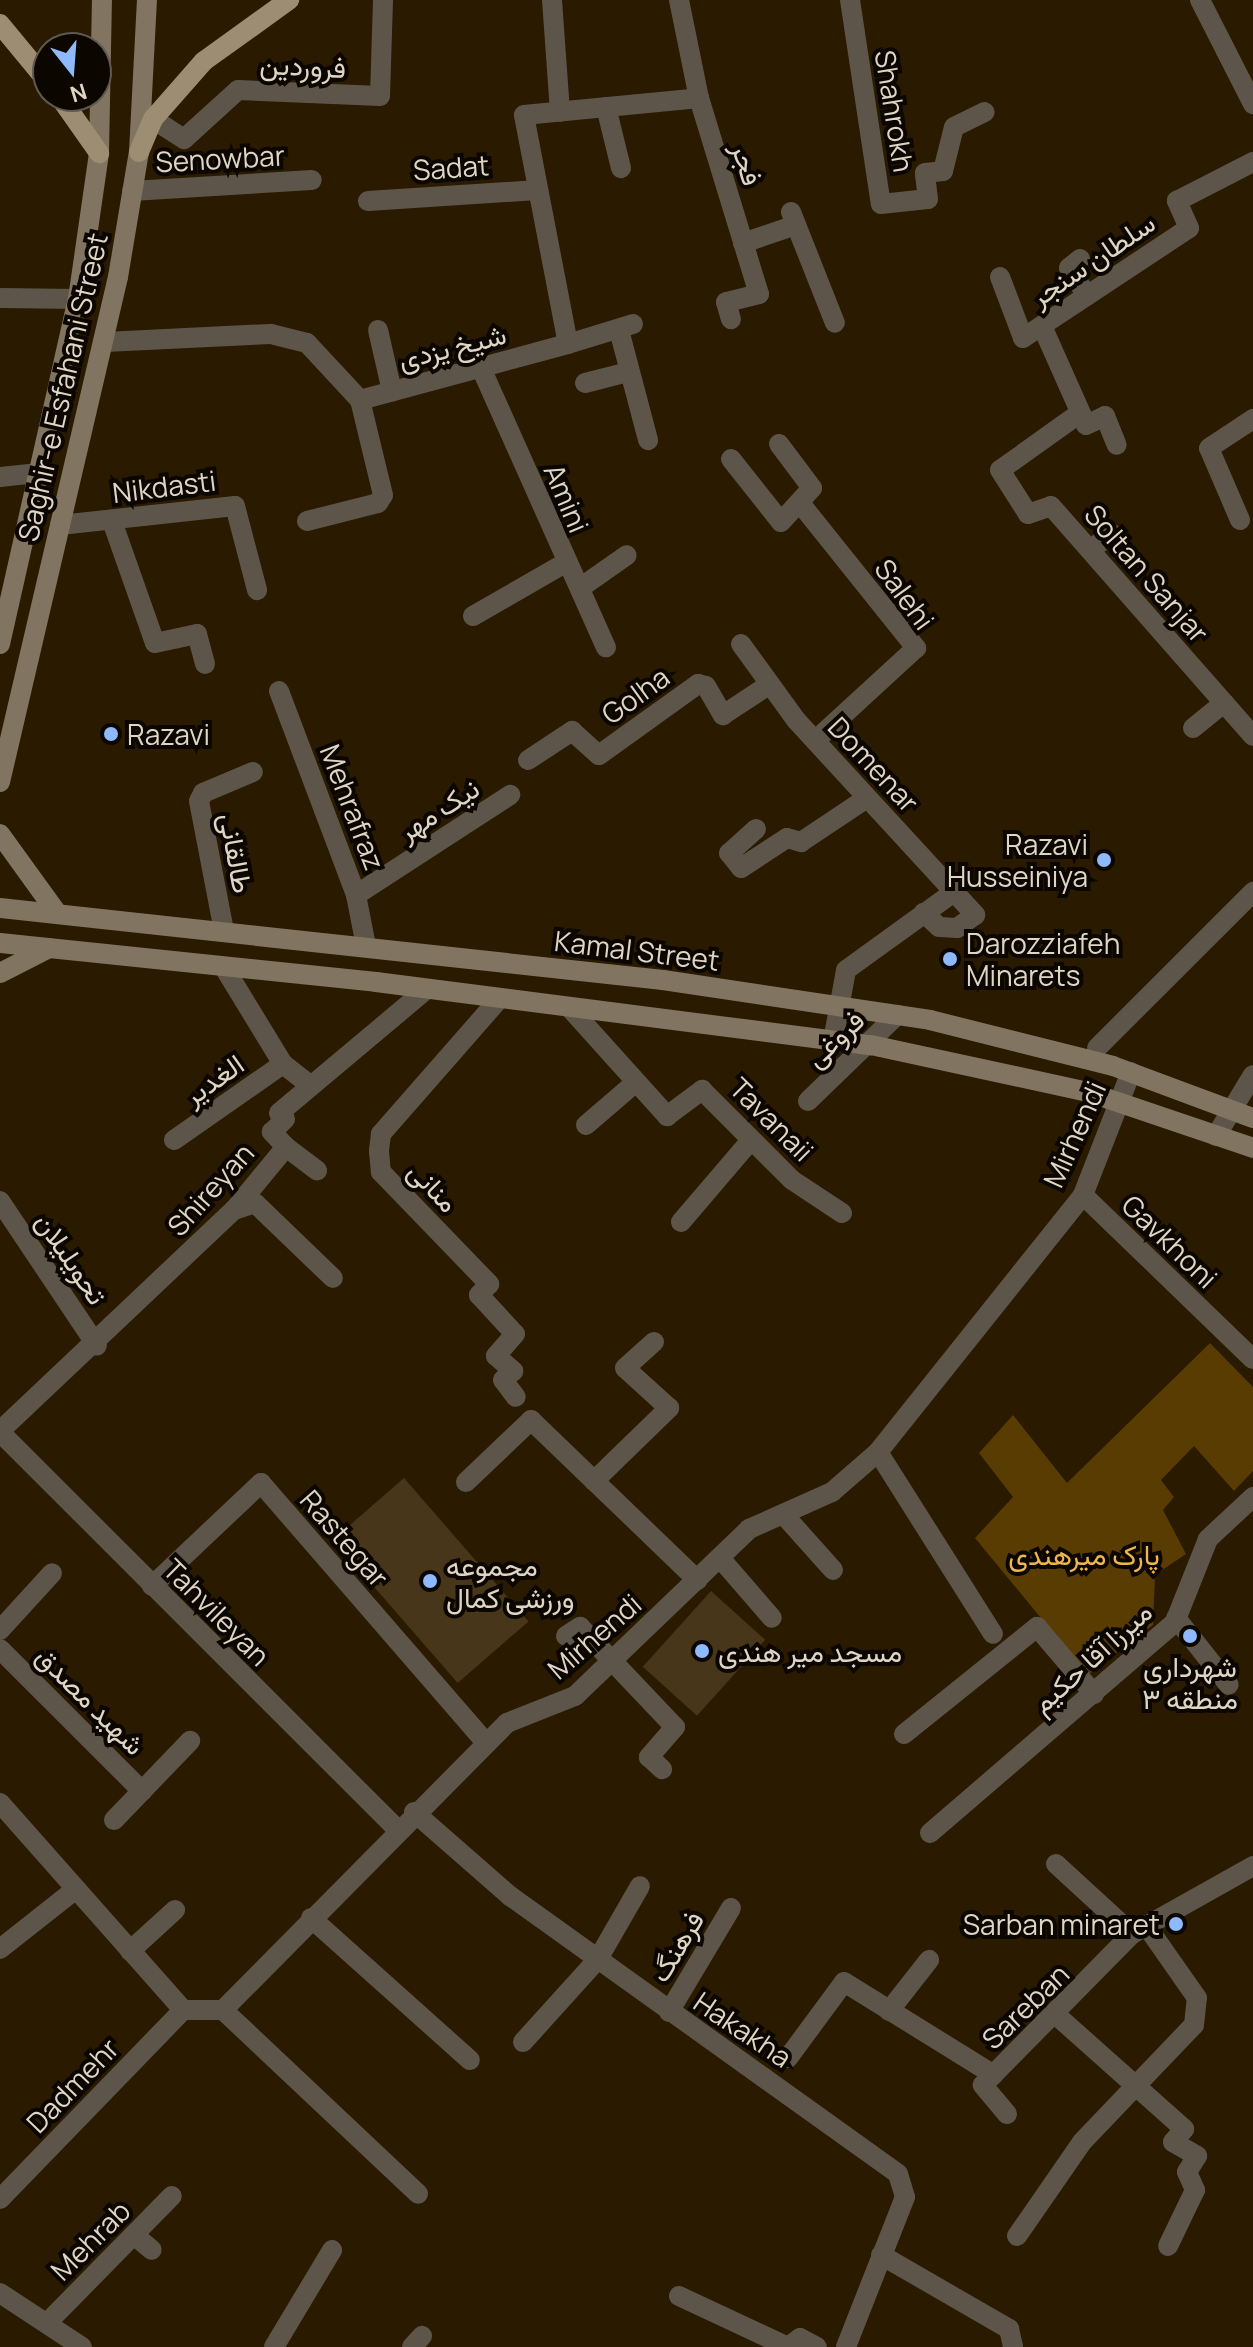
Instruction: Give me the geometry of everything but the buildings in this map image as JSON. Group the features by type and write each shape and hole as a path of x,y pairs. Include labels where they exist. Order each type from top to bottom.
{"main road":[{"name":"Saghir-e Esfahani Street","path":"0,644 78,299 99,153 102,0"},
{"name":"Saghir-e Esfahani Street","path":"0,782 105,342 139,152 147,0"},
{"path":"139,152 153,119 204,61 289,0"},
{"path":"0,24 32,63"},
{"path":"70,112 99,153"},
{"path":"0,834 57,913"},
{"name":"Kamal Street","path":"0,908 366,946 897,1015 1131,1072 1253,1118"},
{"path":"0,943 427,989 871,1045 1118,1103 1253,1148"},
{"path":"0,973 49,948"}],"street":[{"name":"فروردین","path":"153,119 184,139 238,90 380,96 383,0"},
{"path":"552,0 560,112"},
{"name":"فجر","path":"679,0 699,98 759,294 726,302 731,319"},
{"name":"Shahrokh","path":"850,0 881,204 928,199 925,173 943,171 954,127 985,112"},
{"path":"1200,0 1253,104"},
{"path":"568,344 524,115 699,98"},
{"path":"606,107 621,168"},
{"name":"سلطان سنجر","path":"1000,277 1023,338 1189,228 1177,201 1253,162"},
{"name":"Senowbar","path":"132,191 312,180"},
{"name":"Sadat","path":"368,201 538,190"},
{"path":"743,243 794,219 835,323"},
{"path":"1080,259 1069,268 1087,296"},
{"path":"0,298 78,299"},
{"path":"1042,326 1086,425 1105,416 1117,445"},
{"name":"شیخ یزدی","path":"360,400 626,327 628,372"},
{"path":"378,330 392,391"},
{"path":"105,342 271,334 307,343 360,400 383,495 378,503 307,521"},
{"name":"Amini","path":"481,368 565,563 580,588 606,647"},
{"path":"585,383 628,372 648,440"},
{"name":"Soltan Sanjar","path":"1080,413 1000,470 1028,514 1051,506 1253,736"},
{"path":"1240,520 1209,448 1253,419"},
{"path":"731,459 781,522 812,488 779,444"},
{"path":"0,477 39,473"},
{"name":"Salehi","path":"800,503 916,648 815,741"},
{"name":"Nikdasti","path":"60,525 235,506 257,590"},
{"path":"112,521 155,643 197,634 205,664"},
{"path":"1090,549 1113,534"},
{"path":"580,588 627,555"},
{"path":"473,616 565,563"},
{"name":"Domenar","path":"741,644 815,741 975,915 957,928 939,927 924,913"},
{"name":"Golha","path":"528,760 574,730 599,755 698,684 706,686 723,715 770,684"},
{"name":"Mehrafraz","path":"279,691 356,895 366,946"},
{"path":"1193,728 1224,703"},
{"name":"طالقانی","path":"224,931 199,801 203,793 253,772"},
{"name":"نیک مهر","path":"356,895 510,795"},
{"path":"756,829 729,853 741,868 787,838 801,842 867,798"},
{"path":"833,1041 846,970 954,892"},
{"path":"1097,1048 1253,892"},
{"name":"الغدیر","path":"225,969 283,1064 310,1085"},
{"name":"Shireyan","path":"0,1431 97,1346 234,1210 286,1147 272,1132 285,1119 279,1113 427,989"},
{"name":"منانی","path":"500,998 381,1134 379,1151 381,1172 489,1284 479,1295 515,1334 496,1356 513,1371 503,1380 516,1397"},
{"name":"Tavanaii","path":"569,1007 667,1116 702,1090 792,1180 842,1213"},
{"name":"فروغی","path":"808,1101 871,1045 897,1015"},
{"name":"الغدیر","path":"174,1140 283,1064"},
{"name":"Mirhendi","path":"223,2010 397,1829 507,1723 575,1696 749,1529 832,1492 878,1452 1083,1195 1131,1072"},
{"path":"1216,1136 1253,1075"},
{"path":"586,1125 636,1082"},
{"path":"681,1222 751,1140"},
{"path":"286,1147 317,1170"},
{"name":"Gavkhoni","path":"1083,1195 1253,1359"},
{"name":"تحویلیلان","path":"0,1201 97,1346"},
{"path":"234,1210 255,1203 333,1278"},
{"path":"594,1481 669,1408 625,1368 654,1342"},
{"path":"466,1482 531,1420 697,1580"},
{"name":"Tahvileyan","path":"0,1431 397,1829"},
{"path":"878,1452 993,1634"},
{"name":"Rastegar","path":"152,1586 261,1483 485,1742"},
{"name":"میرزا آقا حکیم","path":"930,1833 1094,1694 1176,1618 1208,1539 1253,1497"},
{"path":"783,1514 833,1570"},
{"path":"720,1558 772,1618"},
{"path":"0,1630 52,1573"},
{"path":"1176,1618 1229,1685"},
{"path":"566,1636 580,1627 675,1727 649,1757 662,1769"},
{"path":"904,1734 1037,1627 1094,1694"},
{"name":"شهید مصدق","path":"0,1649 142,1791"},
{"path":"114,1820 190,1741"},
{"path":"0,1803 183,2010 223,2010 418,2194"},
{"name":"Hakakha","path":"414,1812 510,1896 898,2174 905,2197 846,2347"},
{"path":"1017,2236 1082,2142 1133,2084 1194,2025 1197,1998 1140,1931 1056,1864"},
{"name":"Sareban","path":"1007,2114 983,2085 1140,1931 1253,1866"},
{"path":"523,2042 598,1959 640,1886"},
{"path":"0,1949 76,1889"},
{"name":"فرهنگ","path":"669,2012 731,1908"},
{"path":"130,1951 175,1910"},
{"path":"311,1918 470,2060"},
{"path":"889,2011 929,1960"},
{"path":"788,2058 844,1982 994,2075"},
{"name":"Dadmehr","path":"0,2199 183,2010"},
{"path":"1055,2014 1184,2129 1173,2142 1197,2156 1187,2172 1195,2190 1168,2246"},
{"name":"Mehrab","path":"47,2323 172,2196"},
{"path":"134,2235 152,2250"},
{"path":"274,2347 332,2250"},
{"path":"881,2255 1009,2329 1013,2347"},
{"path":"0,2293 76,2345"},
{"path":"679,2296 788,2347 800,2338 817,2347"}],"green space":[{"name":"پارک میرهندی","path":"1210,1343 1253,1387 1253,1471 1234,1491 1194,1446 1161,1480 1174,1497 1163,1510 1186,1554 1155,1575 1153,1625 1088,1675 975,1538 1013,1497 979,1453 1013,1415 1067,1483"}],"place":[{"name":"Razavi","path":"111,734"},
{"name":"Razavi Husseiniya","path":"1104,860"},
{"name":"Darozziafeh Minarets","path":"950,959"},
{"name":"مجموعه ورزشی کمال","path":"430,1581"},
{"name":"شهرداری منطقه ۳","path":"1190,1636"},
{"name":"مسجد میر هندی","path":"702,1651"},
{"name":"Sarban minaret","path":"1176,1924"}]}
